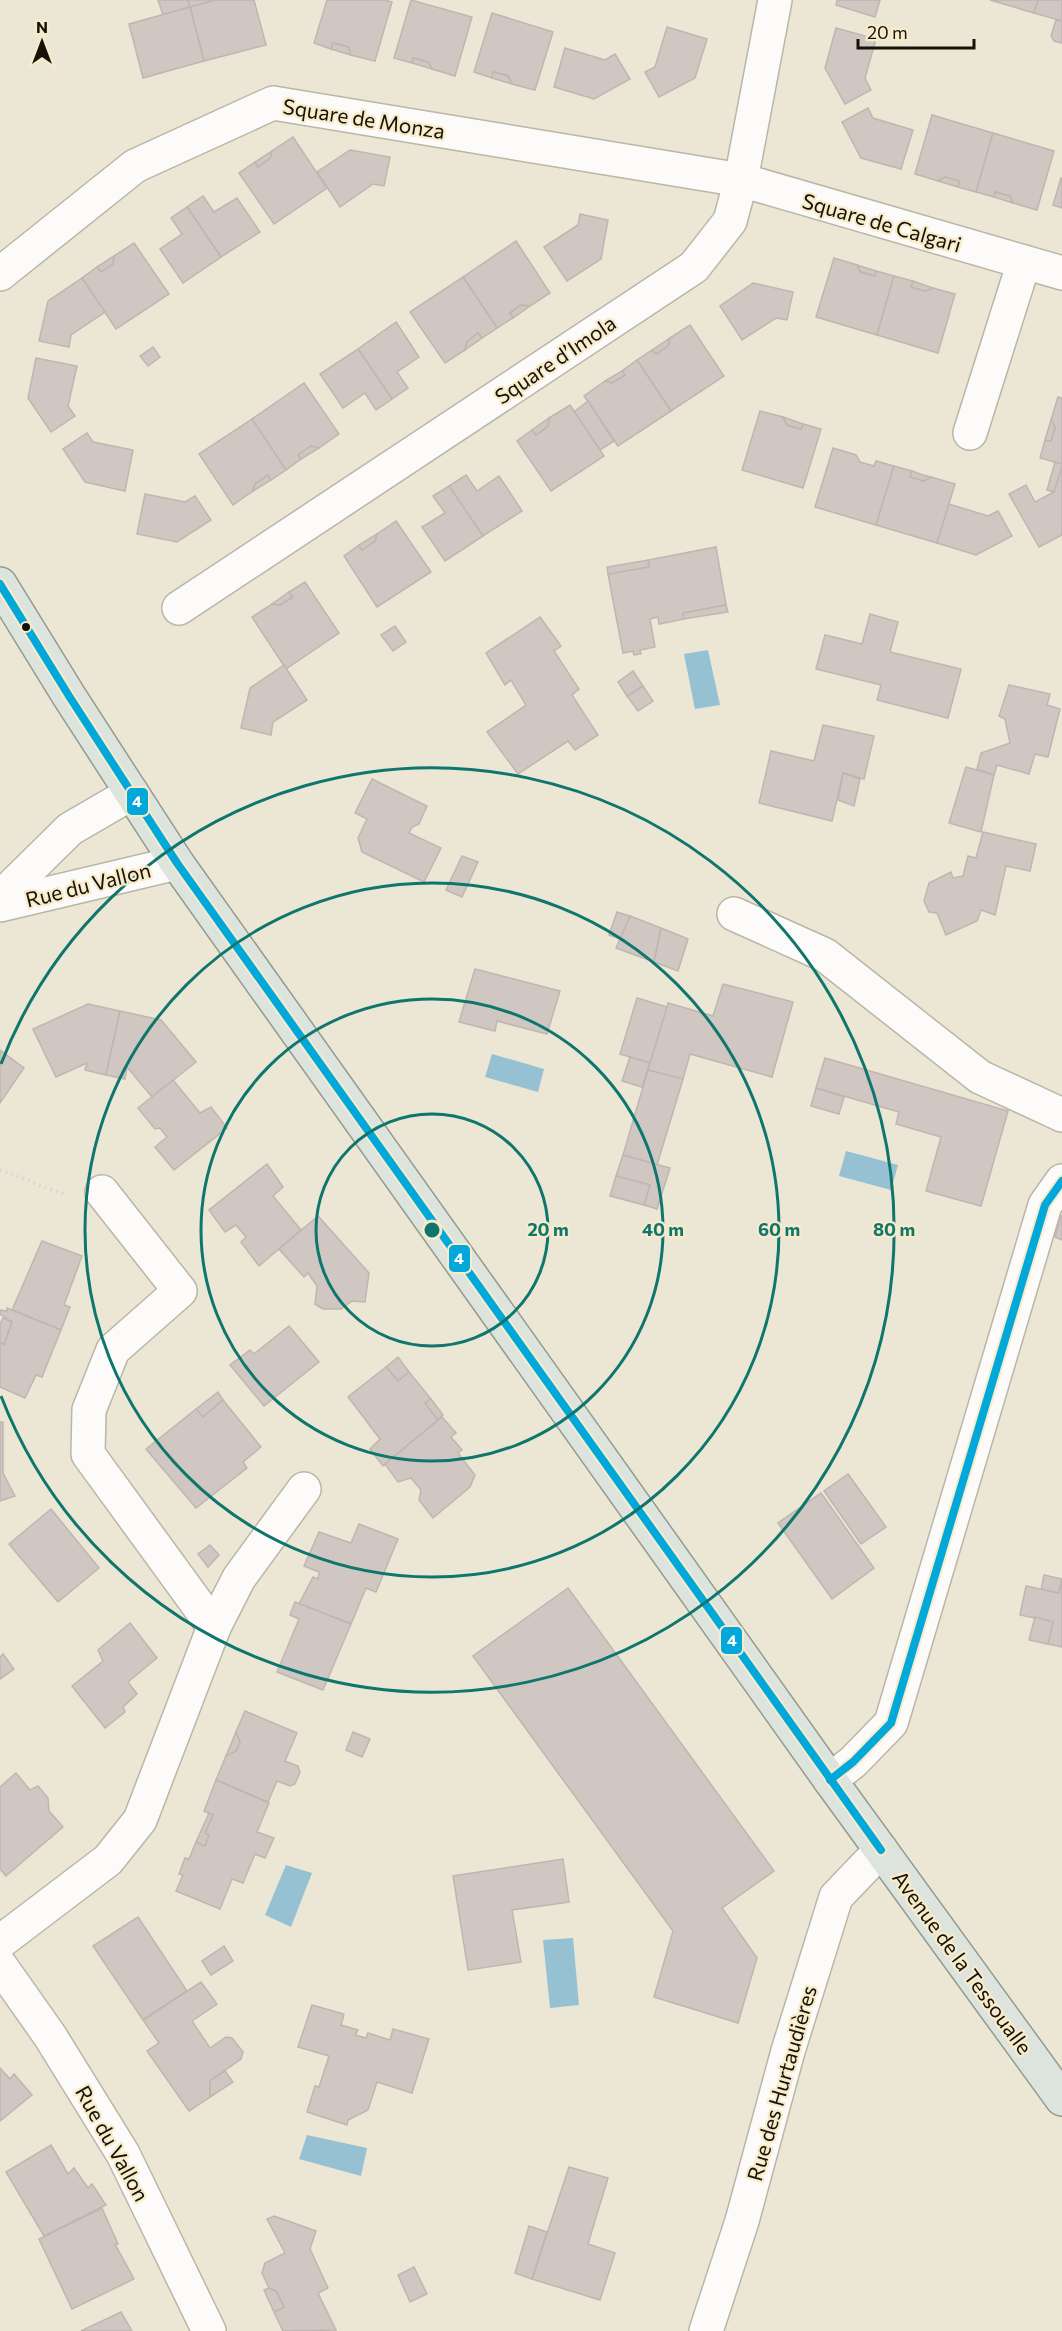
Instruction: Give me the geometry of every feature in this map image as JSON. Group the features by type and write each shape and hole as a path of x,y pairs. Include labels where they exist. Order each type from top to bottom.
{"main road":[{"name":"Avenue de la Tessoualle","path":"0,584 177,863 830,1780 1062,2099"}],"street":[{"name":"Square d’Imola","path":"179,608 694,267 730,221 741,180 775,0"},
{"name":"Square de Monza","path":"0,274 135,166 273,103 741,180"},
{"name":"Square de Calgari","path":"741,180 1062,273"},
{"path":"970,433 1024,262"},
{"name":"Rue du Vallon","path":"0,898 70,829 132,793"},
{"name":"Rue du Vallon","path":"0,905 177,863"},
{"path":"734,914 825,955 980,1077 1062,1115"},
{"path":"830,1780 853,1762 891,1723 1045,1205 1062,1182"},
{"path":"102,1192 180,1291 112,1350 89,1410 88,1454 214,1627"},
{"path":"0,1942 108,1860 140,1820 214,1627 240,1578 304,1489"},
{"name":"Rue des Hurtaudières","path":"706,2331 742,2221 788,2051 836,1897 881,1850"},
{"name":"Rue du Vallon","path":"0,1965 50,2036 123,2154 209,2331"}],"path":[{"path":"0,1170 63,1196 102,1192"}],"water":[{"path":"708,650 720,705 695,709 684,654"},
{"path":"492,1054 544,1069 538,1092 485,1077"},
{"path":"846,1151 898,1165 891,1190 839,1176"},
{"path":"286,1865 312,1873 291,1927 265,1915"},
{"path":"573,1938 579,2005 550,2008 543,1940"},
{"path":"307,2135 367,2148 361,2176 299,2159"}],"building":[{"path":"158,0 188,0 190,7 163,15"},
{"path":"188,0 215,0 190,7"},
{"path":"215,0 254,0 266,45 204,61 190,7"},
{"path":"327,0 392,2 375,61 351,55 348,47 333,43 331,49 314,43"},
{"path":"411,0 472,17 455,76 432,69 428,62 413,58 412,63 394,58"},
{"path":"837,0 880,0 875,17 836,5"},
{"path":"990,0 1038,0 1034,13"},
{"path":"1038,0 1062,0 1062,21 1034,13"},
{"path":"190,7 204,61 143,78 129,24"},
{"path":"492,13 553,32 535,90 512,84 508,76 493,72 492,78 474,72"},
{"path":"1056,20 1062,21 1062,43 1054,41 1051,36"},
{"path":"667,27 707,39 695,78 659,97 645,72 655,67"},
{"path":"836,28 876,39 865,78 871,90 845,104 825,68"},
{"path":"333,43 348,47 351,55 331,49"},
{"path":"565,48 605,60 615,54 630,79 594,99 554,87"},
{"path":"413,58 428,62 432,69 412,63"},
{"path":"493,72 508,76 512,84 492,78"},
{"path":"868,108 873,118 913,130 901,169 861,158 842,122"},
{"path":"932,115 993,133 976,192 958,187 959,181 945,177 938,181 915,174"},
{"path":"993,133 1054,151 1037,210 1013,203 1010,196 995,192 994,197 976,192"},
{"path":"293,137 327,188 274,224 239,173 255,162 258,167 270,158 272,151"},
{"path":"350,150 390,157 384,186 373,184 340,207 317,172"},
{"path":"272,151 270,158 258,167 255,162"},
{"path":"945,177 959,181 958,187 938,181"},
{"path":"1062,179 1062,208 1053,205"},
{"path":"995,192 1010,196 1013,203 994,197"},
{"path":"203,196 214,212 237,198 260,232 221,257 187,207"},
{"path":"187,207 221,257 183,283 160,249 182,234 171,218"},
{"path":"580,214 608,220 601,259 567,281 544,247 578,225"},
{"path":"516,241 550,293 530,306 521,305 510,313 513,318 497,328 463,277"},
{"path":"134,243 169,294 116,329 82,278 97,267 101,272 113,264 114,256"},
{"path":"114,256 113,264 101,272 97,267"},
{"path":"834,258 857,265 861,272 875,276 876,271 894,276 877,335 816,317"},
{"path":"857,265 876,271 875,276 861,272"},
{"path":"894,276 913,281 911,287 925,291 933,288 955,294 938,353 877,335"},
{"path":"463,277 497,328 482,338 478,333 467,342 465,350 445,363 410,312"},
{"path":"82,278 105,312 71,335 69,347 39,341 48,301"},
{"path":"913,281 933,288 925,291 911,287"},
{"path":"753,283 793,292 787,320 776,318 742,340 720,306"},
{"path":"521,305 530,306 513,318 510,313"},
{"path":"396,322 419,357 397,372 408,388 392,399 358,349"},
{"path":"690,325 724,376 671,411 637,360 652,350 656,354 668,346 670,338"},
{"path":"478,333 482,338 465,350 467,342"},
{"path":"670,338 668,346 656,354 652,350"},
{"path":"153,347 160,357 148,366 140,356"},
{"path":"358,349 392,399 376,410 365,393 343,408 320,374"},
{"path":"36,358 77,366 68,406 75,416 51,432 28,398"},
{"path":"637,360 671,411 618,446 584,396 605,381 612,383 625,375 622,371"},
{"path":"622,371 625,375 612,383 605,381"},
{"path":"304,383 339,434 319,448 311,446 298,455 301,459 286,470 252,419"},
{"path":"1058,397 1062,398 1062,464 1040,458 1045,440 1051,441 1055,427 1051,420"},
{"path":"588,401 614,441 600,450 574,412"},
{"path":"570,405 604,456 551,491 517,441 532,430 536,435 548,426 549,418"},
{"path":"760,411 783,417 787,425 801,429 803,424 821,429 803,488 742,470"},
{"path":"783,417 803,424 801,429 787,425"},
{"path":"549,418 548,426 536,435 532,430"},
{"path":"252,419 286,470 271,480 268,475 255,484 253,491 233,505 199,454"},
{"path":"1051,420 1055,427 1051,441 1045,440"},
{"path":"87,433 93,442 133,450 125,491 85,482 63,449"},
{"path":"311,446 319,448 301,459 298,455"},
{"path":"833,448 856,455 860,462 874,466 876,461 894,466 876,525 815,507"},
{"path":"1055,462 1062,464 1062,467 1054,492 1047,490"},
{"path":"894,466 912,471 910,477 924,481 931,477 955,484 937,543 876,525"},
{"path":"1062,467 1062,535 1039,547 1009,494 1026,485 1035,502 1054,492"},
{"path":"912,471 931,477 924,481 910,477"},
{"path":"268,475 271,480 253,491 255,484"},
{"path":"466,475 477,491 499,476 522,511 483,536 449,486"},
{"path":"449,486 483,536 445,561 422,527 445,513 433,496"},
{"path":"145,494 185,502 195,496 211,520 177,542 137,534"},
{"path":"949,504 988,516 998,511 1012,536 976,555 937,543"},
{"path":"396,521 431,572 377,607 344,556 359,545 362,550 375,541 377,534"},
{"path":"377,534 375,541 362,550 359,545"},
{"path":"716,547 726,605 683,613 684,619 659,624 658,617 650,619 655,647 640,650 641,654 634,655 633,651 623,653 608,574 649,567 648,560"},
{"path":"648,560 649,567 608,574 607,567"},
{"path":"305,582 339,633 286,669 252,617 272,604 280,605 293,597 289,592"},
{"path":"289,592 293,597 280,605 272,604"},
{"path":"726,605 728,612 684,619 683,613"},
{"path":"870,614 898,622 890,652 961,669 948,718 877,700 881,685 816,669 825,635 862,644"},
{"path":"540,617 561,646 554,651 579,689 572,695 598,735 575,750 568,741 518,774 487,732 526,705 511,680 505,685 486,653"},
{"path":"395,626 406,642 393,651 381,635"},
{"path":"284,665 307,700 273,722 271,735 241,728 250,688"},
{"path":"633,671 643,686 627,696 618,682"},
{"path":"1009,685 1050,694 1047,705 1060,709 1048,757 1035,754 1029,774 997,765 994,775 977,769 981,753 1010,743 1005,719 999,716"},
{"path":"643,686 653,701 638,711 627,696"},
{"path":"823,725 874,736 864,779 843,773 832,821 759,803 771,751 814,761"},
{"path":"966,767 994,775 981,832 949,823"},
{"path":"843,773 860,779 854,806 838,800"},
{"path":"372,779 427,806 419,824 412,827 409,833 441,848 424,882 362,852 358,838 367,819 355,813"},
{"path":"983,832 1036,844 1030,871 1006,866 995,915 981,910 977,921 946,935 937,913 929,912 924,901 929,883 951,872 953,878 963,876 968,856 976,858"},
{"path":"462,856 478,862 462,897 446,890"},
{"path":"617,912 630,916 621,939 609,935"},
{"path":"630,916 661,928 654,962 616,948"},
{"path":"661,928 688,939 678,971 654,962"},
{"path":"475,969 560,991 547,1034 497,1021 495,1031 459,1022"},
{"path":"723,984 793,1002 772,1077 690,1054 683,1079 648,1070 668,1003 713,1016"},
{"path":"637,998 667,1007 650,1063 620,1054"},
{"path":"88,1004 120,1011 106,1075 85,1070 87,1063 56,1077 33,1029"},
{"path":"120,1011 161,1020 196,1062 152,1097 127,1067 125,1079 106,1075"},
{"path":"0,1050 24,1068 0,1103"},
{"path":"630,1057 650,1063 642,1087 622,1081"},
{"path":"825,1058 1008,1111 981,1206 926,1191 941,1137 896,1124 899,1112 816,1088"},
{"path":"648,1070 683,1079 657,1165 623,1155"},
{"path":"173,1080 200,1113 211,1107 227,1128 174,1170 155,1147 167,1137 160,1128 155,1129 138,1108"},
{"path":"816,1088 844,1097 839,1114 811,1106"},
{"path":"623,1155 670,1168 657,1209 644,1205 650,1185 616,1176"},
{"path":"267,1164 283,1187 273,1196 301,1230 259,1266 241,1242 246,1237 236,1225 225,1232 209,1210"},
{"path":"616,1176 650,1185 644,1205 610,1196"},
{"path":"318,1216 369,1273 365,1302 352,1301 341,1309 323,1309 315,1304 317,1286 308,1273 304,1277 279,1249"},
{"path":"1062,1216 1062,1240 1055,1237"},
{"path":"42,1241 82,1256 64,1305 70,1307 61,1330 12,1310"},
{"path":"7,1308 61,1330 42,1377 36,1375 25,1398 0,1387 0,1343 4,1344 12,1322 0,1314 1,1310 7,1311"},
{"path":"3,1318 12,1322 4,1344 0,1343 0,1324"},
{"path":"289,1326 319,1362 264,1406 230,1365 250,1350 254,1354"},
{"path":"398,1357 409,1372 398,1381 386,1367"},
{"path":"386,1367 398,1381 409,1372 431,1399 425,1403 438,1420 383,1466 370,1449 380,1439 348,1397"},
{"path":"218,1392 223,1400 203,1417 196,1409"},
{"path":"431,1399 443,1415 438,1420 425,1403"},
{"path":"223,1400 261,1447 243,1462 247,1468 196,1508 146,1449 196,1409 203,1417"},
{"path":"442,1417 456,1433 451,1437 462,1450 458,1453 475,1475 470,1487 433,1518 419,1500 421,1490 411,1478 398,1482 385,1464"},
{"path":"0,1422 3,1422 3,1473 15,1496 0,1501"},
{"path":"848,1474 886,1527 861,1544 824,1491"},
{"path":"821,1493 874,1568 832,1599 778,1523"},
{"path":"51,1509 99,1568 58,1602 9,1544"},
{"path":"359,1524 398,1539 376,1592 366,1588 351,1624 299,1604 313,1577 318,1579 319,1572 304,1566 319,1532 351,1543"},
{"path":"210,1545 219,1555 208,1567 198,1554"},
{"path":"1044,1575 1062,1579 1059,1593 1041,1590"},
{"path":"1062,1579 1062,1647 1048,1644 1053,1622 1020,1615 1026,1586 1059,1593"},
{"path":"568,1588 774,1871 722,1908 757,1958 738,2023 654,1997 673,1931 473,1656"},
{"path":"295,1602 351,1624 323,1690 277,1672 299,1619 290,1615"},
{"path":"1035,1617 1053,1622 1048,1644 1029,1640"},
{"path":"130,1623 157,1658 128,1682 137,1694 123,1707 125,1712 105,1728 72,1686 103,1661 98,1650"},
{"path":"3,1654 14,1669 0,1679 0,1657"},
{"path":"245,1711 297,1733 285,1761 298,1766 300,1772 295,1784 290,1786 277,1781 268,1802 216,1780 226,1756 236,1751 240,1742 236,1732"},
{"path":"236,1732 240,1742 236,1751 226,1756"},
{"path":"353,1732 370,1739 362,1757 346,1750"},
{"path":"16,1773 30,1790 38,1786 48,1798 49,1811 63,1827 6,1876 0,1869 0,1787"},
{"path":"216,1780 269,1803 257,1832 274,1838 265,1858 255,1854 243,1883 232,1879 220,1909 176,1891 183,1875 179,1874 185,1858 189,1859 196,1842 205,1846 209,1835 205,1833 213,1815 204,1811"},
{"path":"209,1813 213,1815 205,1833 209,1835 205,1846 196,1842"},
{"path":"563,1859 569,1902 512,1910 521,1962 468,1970 453,1876"},
{"path":"138,1917 187,1991 143,2020 93,1946"},
{"path":"224,1946 233,1961 211,1975 202,1961"},
{"path":"201,1982 217,2004 192,2021 210,2048 226,2037 232,2038 243,2052 241,2059 210,2081 210,2097 189,2111 147,2051 159,2043 143,2020"},
{"path":"312,2005 344,2014 341,2025 358,2030 355,2035 366,2038 368,2033 390,2040 393,2029 429,2039 412,2093 377,2082 368,2110 348,2120 347,2125 307,2112 315,2086 319,2087 329,2056 298,2047"},
{"path":"0,2068 10,2079 14,2074 32,2095 0,2121"},
{"path":"225,2071 233,2082 210,2097 210,2081"},
{"path":"51,2145 68,2174 74,2168 88,2188 92,2184 106,2205 44,2236 6,2172"},
{"path":"569,2167 608,2178 588,2244 615,2253 600,2300 532,2279"},
{"path":"102,2208 118,2244 115,2244 134,2279 72,2309 39,2239"},
{"path":"274,2216 316,2231 310,2249 328,2288 318,2293 336,2330 283,2331 274,2312 284,2307 276,2291 269,2288 262,2273 265,2263 285,2253 267,2219"},
{"path":"529,2226 547,2232 532,2279 515,2273"},
{"path":"414,2267 427,2294 410,2302 398,2275"},
{"path":"269,2288 276,2291 284,2307 274,2312 264,2290"},
{"path":"121,2312 132,2331 81,2331"}],"transit line":[{"name":"4","path":"0,584 177,863 881,1850"},
{"name":"4","path":"830,1780 853,1762 891,1723 1045,1205 1062,1181"}]}
